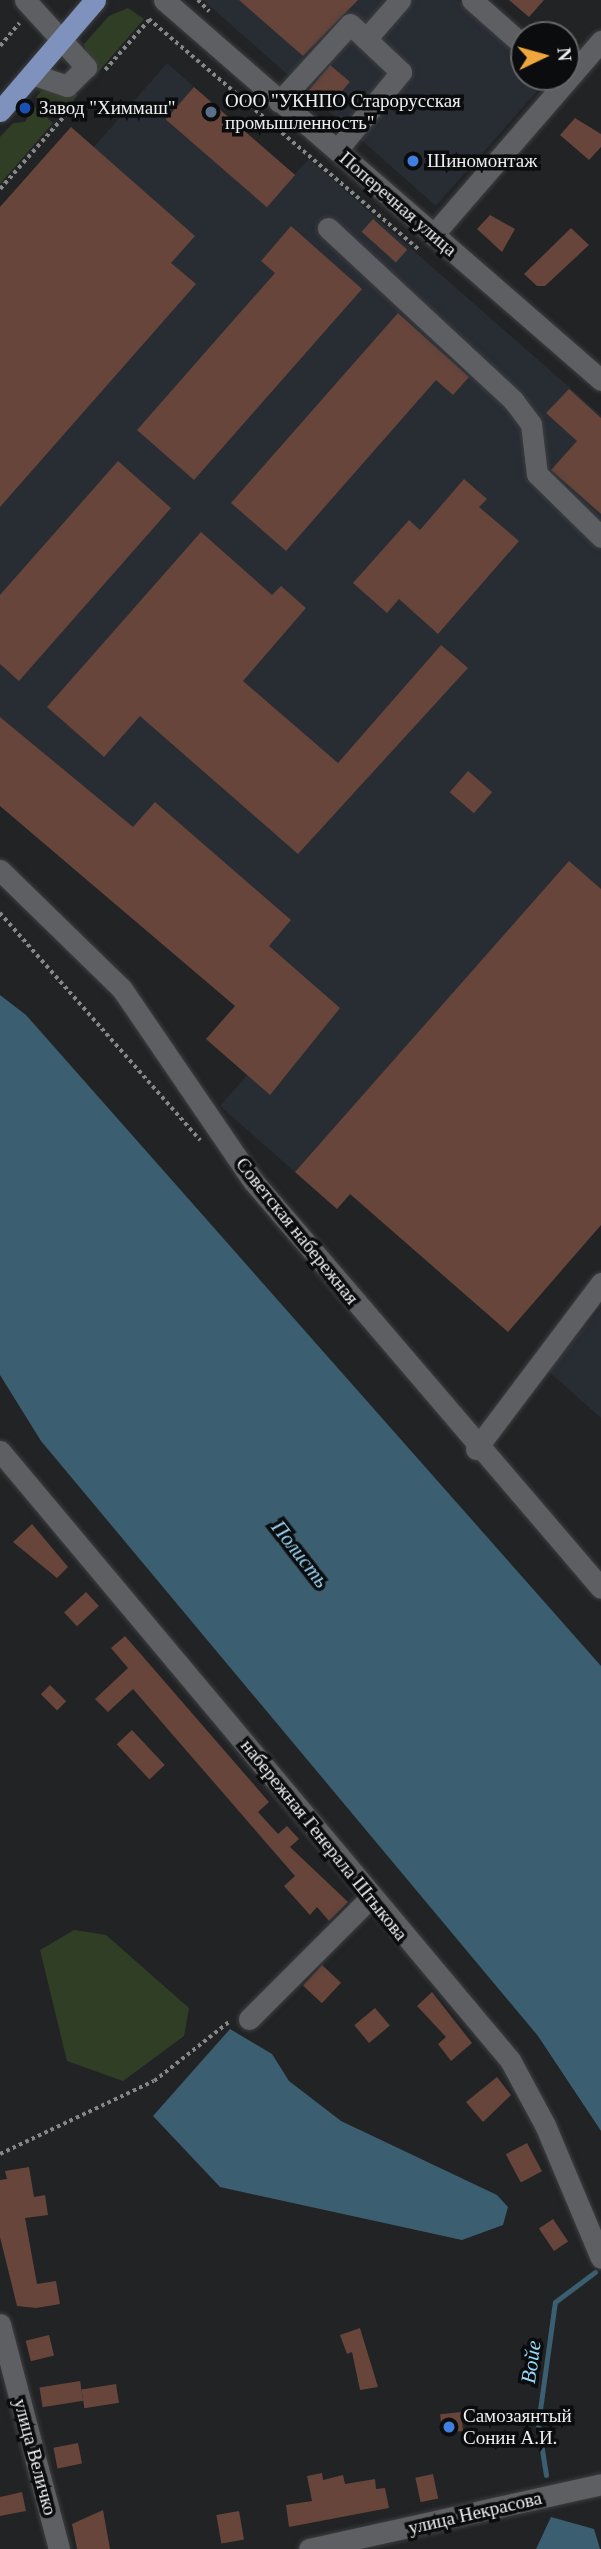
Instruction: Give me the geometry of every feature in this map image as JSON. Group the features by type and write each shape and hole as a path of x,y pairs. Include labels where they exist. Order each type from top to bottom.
{"main road":[{"path":"0,111 95,0"}],"street":[{"path":"25,0 64,37 86,67 67,86 32,74"},
{"name":"Поперечная улица","path":"164,0 601,380"},
{"path":"366,39 401,0"},
{"path":"472,0 510,34"},
{"path":"279,102 350,24 401,72 337,150"},
{"path":"580,61 601,41"},
{"path":"433,235 552,91"},
{"path":"328,228 513,400 531,424 537,474 601,537"},
{"name":"Советская набережная","path":"0,870 121,989 253,1181 476,1449 601,1588"},
{"path":"476,1449 597,1296"},
{"name":"набережная Генерала Штыкова","path":"0,1451 370,1898 510,2060 545,2125 601,2258"},
{"path":"248,2019 370,1898"},
{"name":"улица Величко","path":"0,2324 59,2549"},
{"name":"улица Некрасова","path":"309,2549 601,2484"}],"path":[{"path":"149,19 429,259"},
{"path":"0,2154 154,2081 227,2022 248,2019"}],"shaded area":[{"path":"203,0 457,0 510,47 510,91 537,91 436,206"},
{"path":"167,63 294,175 309,159 601,415 601,1225 508,1332 351,1194 337,1209 220,1106 247,1075 206,1039 235,1006 0,806 0,207 71,127 94,147"},
{"path":"601,1309 601,1418 547,1370"}],"green space":[{"path":"128,8 144,19 93,78 84,44 109,16"},
{"path":"46,85 78,95 59,117 36,97"},
{"path":"34,106 53,123 0,184 0,137 13,123 25,122"},
{"path":"74,1930 106,1935 189,2008 184,2036 123,2081 67,2061 40,1950"}],"water":[{"name":"Полисть","path":"0,995 26,1015 601,1666 601,2131 538,2036 41,1441 0,1375"},
{"path":"230,2029 272,2054 289,2081 341,2121 497,2195 508,2207 503,2225 462,2240 220,2187 153,2116"},
{"path":"551,2517 594,2529 600,2549 536,2549"}],"building":[{"path":"239,0 358,0 303,56"},
{"path":"509,0 544,0 529,17"},
{"path":"330,65 350,82 329,107 309,90"},
{"path":"194,87 295,175 267,207 166,119"},
{"path":"575,118 601,134 601,147 589,160 560,135"},
{"path":"71,127 195,236 171,263 196,284 0,507 0,207"},
{"path":"490,215 515,229 502,252 477,229"},
{"path":"373,219 407,250 396,262 362,232"},
{"path":"291,226 362,289 194,480 137,430 275,273 261,261"},
{"path":"571,228 589,245 545,286 537,286 524,274"},
{"path":"398,313 469,377 453,395 436,380 286,551 231,503"},
{"path":"569,389 601,418 601,514 551,470 577,441 546,413"},
{"path":"118,461 171,508 19,681 0,664 0,595"},
{"path":"464,479 487,499 479,507 519,541 438,634 399,599 387,613 353,583 409,520 420,530"},
{"path":"201,532 272,595 281,586 306,608 243,681 338,763 441,645 468,668 298,854 140,716 104,757 47,707"},
{"path":"0,717 133,827 155,802 291,920 269,946 340,1008 270,1095 206,1039 235,1006 0,806"},
{"path":"468,771 492,792 474,813 450,792"},
{"path":"569,861 601,889 601,1225 508,1332 350,1194 337,1209 295,1172"},
{"path":"32,1524 68,1567 57,1578 13,1542"},
{"path":"86,1592 99,1606 77,1626 64,1612"},
{"path":"125,1636 269,1802 258,1812 278,1834 287,1826 299,1839 290,1847 348,1902 329,1921 317,1907 310,1915 284,1886 295,1876 133,1689 108,1712 95,1699 128,1668 111,1648"},
{"path":"50,1685 66,1701 57,1710 41,1694"},
{"path":"132,1730 165,1765 149,1779 117,1744"},
{"path":"322,1965 341,1983 322,2003 303,1985"},
{"path":"432,1992 472,2043 451,2061 438,2044 446,2037 417,2006"},
{"path":"375,2008 390,2026 369,2043 354,2025"},
{"path":"497,2077 511,2095 483,2122 466,2102"},
{"path":"527,2143 542,2171 521,2183 506,2154"},
{"path":"29,2167 34,2197 45,2195 48,2215 25,2218 37,2284 56,2281 60,2304 36,2308 17,2306 0,2237 0,2180 7,2179 5,2171"},
{"path":"553,2219 568,2241 554,2251 539,2229"},
{"path":"360,2328 378,2387 360,2390 352,2352 347,2354 340,2335"},
{"path":"49,2335 54,2355 31,2361 26,2341"},
{"path":"80,2381 83,2401 43,2407 40,2387"},
{"path":"116,2384 119,2403 84,2408 81,2389"},
{"path":"461,2412 463,2431 442,2433 440,2414"},
{"path":"78,2443 82,2464 57,2468 53,2448"},
{"path":"322,2473 323,2480 343,2475 345,2484 375,2479 376,2489 385,2488 389,2508 289,2527 286,2505 312,2501 307,2476"},
{"path":"433,2474 438,2498 421,2502 415,2478"},
{"path":"22,2492 26,2511 0,2516 0,2497"},
{"path":"103,2510 110,2549 77,2549 72,2524"},
{"path":"239,2511 244,2540 221,2544 216,2515"}],"waterway":[{"name":"Войе","path":"546,2475 538,2424 555,2302 595,2272"}],"place":[{"name":"Завод \"Химмаш\"","path":"25,108"},
{"name":"ООО \"УКНПО Старорусская промышленность\"","path":"211,112"},
{"name":"Шиномонтаж","path":"413,161"},
{"name":"Самозаянтый Сонин А.И.","path":"449,2427"}]}
